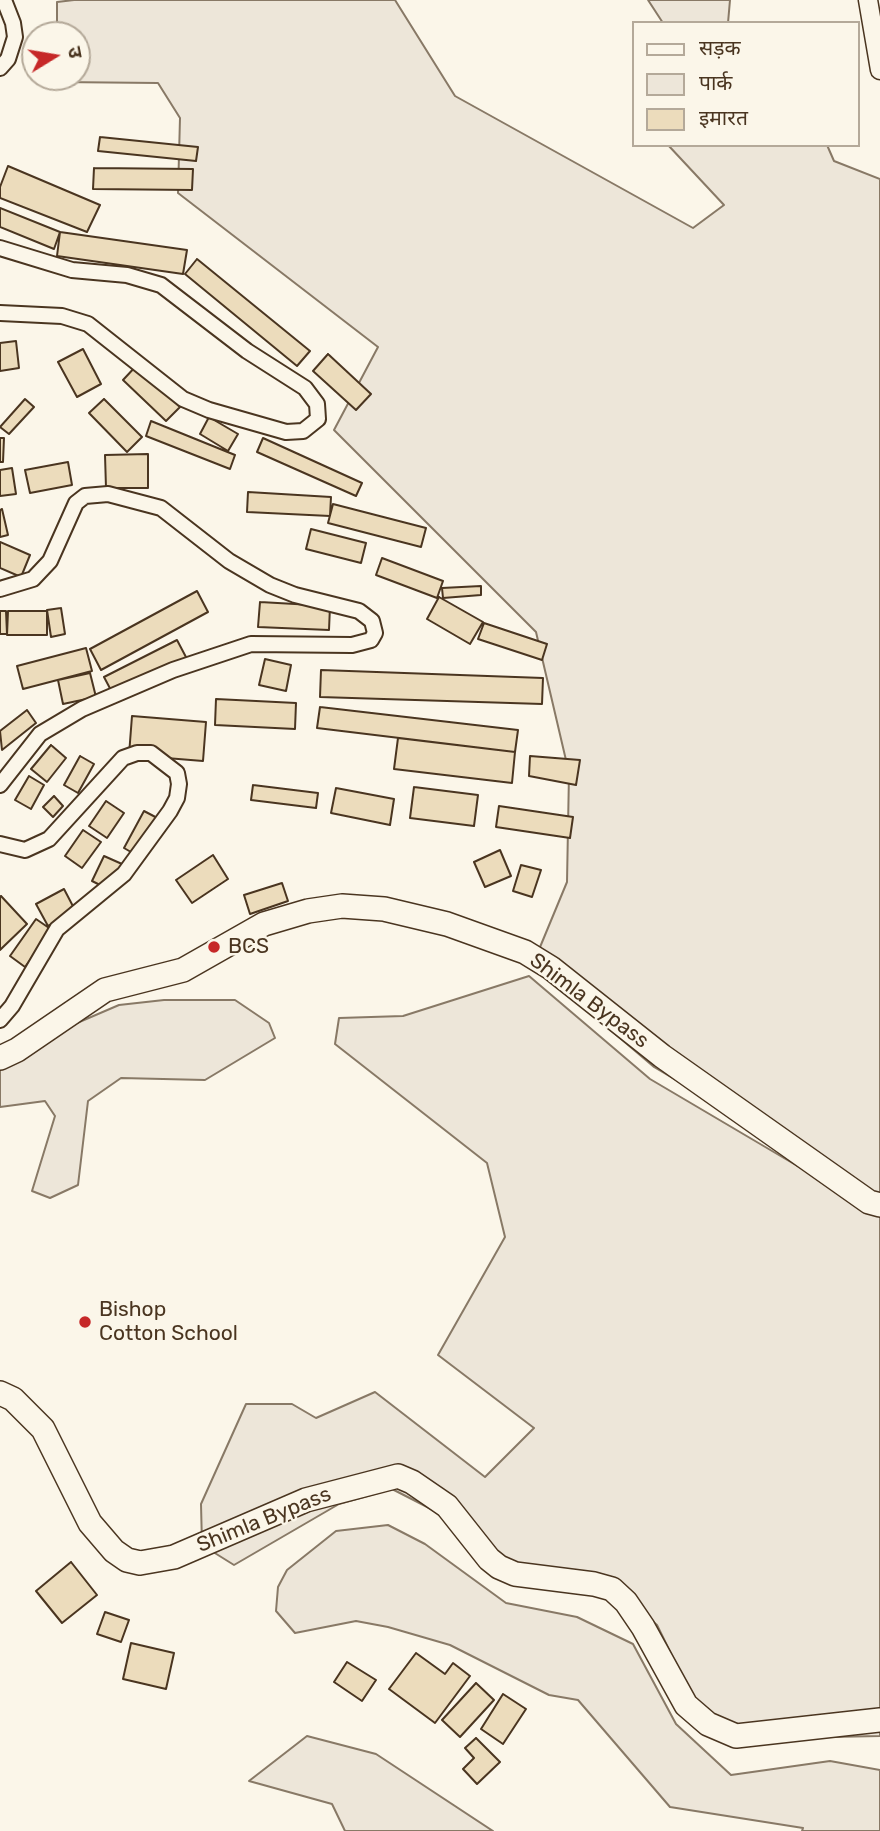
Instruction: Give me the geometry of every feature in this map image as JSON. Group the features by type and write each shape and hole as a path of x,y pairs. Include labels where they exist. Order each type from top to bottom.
{"highway":[{"name":"Shimla Bypass","path":"0,1058 105,990 183,970 264,924 307,911 342,906 384,909 447,924 525,952 542,962 662,1056 869,1202 880,1205"},
{"name":"Shimla Bypass","path":"0,1393 13,1399 43,1429 90,1522 114,1551 127,1560 140,1563 174,1557 306,1500 398,1476 412,1482 447,1506 489,1559 499,1567 515,1574 594,1584 612,1589 626,1602 643,1627 686,1705 708,1724 736,1736 880,1720"}],"street":[{"path":"0,68 8,59 15,37 4,0"},
{"path":"868,0 880,70"},
{"path":"0,248 72,270 128,275 161,285 247,351 304,388 317,404 318,419 303,431 286,432 209,410 183,399 88,324 62,316 0,313"},
{"path":"0,589 33,579 50,561 76,503 85,496 108,494 161,508 242,570 295,595 359,611 372,621 375,633 371,640 352,645 251,644 173,670 82,709 40,734 0,785"},
{"path":"0,844 25,850 48,839 123,758 137,753 151,753 177,773 177,798 170,811 124,874 57,929 12,1006 0,1020"}],"green space":[{"path":"74,0 395,0 455,96 693,228 724,205 670,147 828,147 834,161 880,179 880,1201 654,1067 533,964 567,882 569,773 536,632 334,430 378,347 178,193 180,118 158,83 91,82 91,21 57,21 57,2"},
{"path":"648,0 730,0 728,21 662,21"},
{"path":"529,976 650,1079 867,1207 880,1211 880,1736 733,1739 707,1727 657,1625 625,1597 490,1564 435,1511 392,1489 339,1504 234,1565 202,1545 201,1504 246,1404 292,1404 316,1418 375,1392 485,1477 534,1428 438,1355 505,1237 487,1163 335,1044 339,1018 403,1016"},
{"path":"164,1000 235,1000 269,1023 275,1038 205,1080 121,1078 88,1101 78,1185 50,1198 32,1191 55,1116 45,1101 0,1107 0,1056 119,1005"},
{"path":"388,1525 425,1544 506,1603 577,1617 633,1644 676,1724 731,1775 830,1761 880,1770 880,1831 802,1831 803,1828 670,1807 578,1700 549,1695 450,1645 388,1627 356,1621 295,1633 276,1611 278,1587 287,1570 336,1531"},
{"path":"307,1736 376,1754 493,1831 345,1831 332,1804 249,1781"}],"building":[{"path":"100,137 198,147 196,161 98,151"},
{"path":"8,166 100,205 87,232 0,198 0,187"},
{"path":"94,168 193,169 192,190 93,189"},
{"path":"0,208 60,232 54,249 0,227"},
{"path":"60,232 187,250 183,274 57,256"},
{"path":"197,259 310,351 297,366 185,274"},
{"path":"16,341 19,368 0,371 0,343"},
{"path":"83,349 101,384 77,397 58,362"},
{"path":"328,354 371,394 356,410 313,371"},
{"path":"137,365 180,407 166,421 123,380"},
{"path":"25,399 34,407 9,434 0,427"},
{"path":"104,399 142,437 127,452 89,413"},
{"path":"209,417 238,434 228,451 200,434"},
{"path":"151,421 235,455 230,469 146,436"},
{"path":"0,438 4,438 3,462 0,462"},
{"path":"263,438 362,483 356,496 257,452"},
{"path":"148,454 148,488 106,488 105,455"},
{"path":"68,462 72,485 30,493 25,470"},
{"path":"12,468 16,494 0,496 0,470"},
{"path":"248,492 331,497 330,516 247,512"},
{"path":"333,504 426,528 421,547 328,523"},
{"path":"2,509 8,535 0,537 0,510"},
{"path":"311,529 366,543 361,563 306,549"},
{"path":"0,542 30,555 21,577 0,568"},
{"path":"382,558 443,581 437,598 376,575"},
{"path":"481,586 481,595 443,598 442,588"},
{"path":"197,591 208,612 101,670 90,649"},
{"path":"439,597 483,622 470,644 427,619"},
{"path":"260,602 330,606 329,630 258,627"},
{"path":"61,608 65,634 51,637 47,610"},
{"path":"0,611 6,611 7,634 0,634"},
{"path":"8,611 47,611 47,635 7,635"},
{"path":"484,623 547,644 542,660 478,639"},
{"path":"177,640 187,659 114,696 104,677"},
{"path":"86,648 92,671 23,689 17,666"},
{"path":"265,659 291,665 286,691 259,685"},
{"path":"321,670 543,678 542,704 320,697"},
{"path":"90,673 96,697 63,704 58,680"},
{"path":"216,699 296,703 295,729 215,725"},
{"path":"320,707 518,730 515,752 317,728"},
{"path":"27,710 36,723 2,750 0,731"},
{"path":"132,716 206,722 203,761 129,755"},
{"path":"398,738 515,752 512,783 394,769"},
{"path":"51,745 66,758 47,782 31,769"},
{"path":"80,756 94,764 78,793 64,785"},
{"path":"530,756 580,760 576,785 529,776"},
{"path":"29,776 44,785 31,809 15,800"},
{"path":"253,785 318,793 316,808 251,800"},
{"path":"414,787 478,795 474,826 410,818"},
{"path":"336,788 394,799 390,825 331,813"},
{"path":"54,796 63,806 53,817 43,807"},
{"path":"106,801 124,813 107,838 89,826"},
{"path":"499,806 573,817 570,838 496,827"},
{"path":"144,811 163,821 143,859 124,848"},
{"path":"83,830 101,842 82,868 65,856"},
{"path":"500,850 511,876 485,887 474,862"},
{"path":"213,855 228,879 192,903 176,880"},
{"path":"104,856 122,864 110,890 92,881"},
{"path":"521,865 541,870 532,897 513,891"},
{"path":"282,883 288,901 250,914 244,895"},
{"path":"64,889 76,912 48,926 36,904"},
{"path":"0,897 27,924 0,950"},
{"path":"36,919 52,930 25,967 10,956"},
{"path":"71,1562 97,1595 62,1623 36,1591"},
{"path":"105,1612 129,1620 121,1642 97,1634"},
{"path":"131,1643 174,1653 166,1689 123,1679"},
{"path":"416,1653 445,1674 453,1663 470,1676 435,1723 389,1689"},
{"path":"347,1662 376,1680 362,1701 334,1682"},
{"path":"476,1683 494,1700 460,1737 442,1720"},
{"path":"503,1694 526,1709 503,1744 481,1729"},
{"path":"476,1738 500,1762 477,1784 463,1769 474,1758 465,1748"}],"place":[{"name":"BCS","path":"214,947"},
{"name":"Bishop Cotton School","path":"85,1322"}]}
